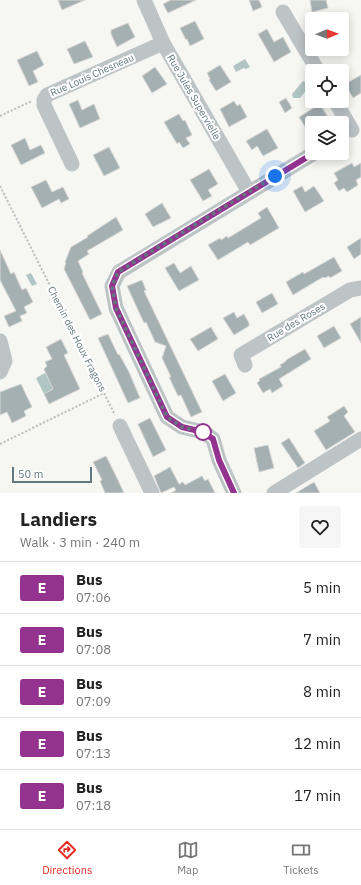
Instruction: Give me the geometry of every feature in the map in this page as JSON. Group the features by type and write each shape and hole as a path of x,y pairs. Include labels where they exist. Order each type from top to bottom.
{"street":[{"name":"Rue Jules Supervielle","path":"144,0 163,43 249,192"},
{"path":"283,12 314,64"},
{"name":"Rue Louis Chesneau","path":"72,164 44,105 44,100 47,95 163,43"},
{"path":"340,108 352,131"},
{"path":"234,493 219,460 213,439 203,432 182,427 167,417 116,308 112,286 118,272 305,158"},
{"name":"Rue des Roses","path":"245,365 241,355 350,290 361,288"},
{"path":"0,340 5,361 0,372"},
{"path":"120,426 152,493"},
{"path":"274,493 361,439"}],"path":[{"path":"0,116 33,101 44,100"},
{"name":"Chemin des Houx Fragons","path":"0,186 120,426"},
{"path":"0,444 104,393"}],"shaded area":[{"path":"245,59 250,67 236,72 233,66"},
{"path":"303,81 305,82 305,92 300,98 293,98 292,94"},
{"path":"31,273 37,284 32,286 26,275"},
{"path":"45,373 58,387 44,394 36,378"}],"building":[{"path":"58,0 85,0 62,10"},
{"path":"171,0 196,0 168,13 163,4"},
{"path":"249,0 259,0 262,7 253,11"},
{"path":"310,0 326,0 328,8 312,12"},
{"path":"195,21 204,39 190,46 180,28"},
{"path":"128,23 135,37 117,47 111,34 111,30"},
{"path":"267,29 274,42 283,37 291,52 274,62 258,34"},
{"path":"85,41 93,57 74,64 67,49"},
{"path":"37,51 44,65 33,71 38,82 29,86 17,60"},
{"path":"220,65 231,82 216,91 209,80 210,79 207,73"},
{"path":"155,67 167,84 152,93 142,76"},
{"path":"361,75 361,93 353,98 349,91 349,82"},
{"path":"286,98 292,108 285,113 279,102"},
{"path":"78,100 82,110 94,104 100,119 80,128 69,104"},
{"path":"234,101 237,106 240,104 247,117 229,127 220,109"},
{"path":"314,108 322,108 327,116 305,116 305,127 299,117"},
{"path":"179,114 183,121 185,120 192,135 186,138 190,144 183,148 179,142 177,144 164,122"},
{"path":"267,129 278,148 263,156 257,146 252,150 246,141"},
{"path":"25,138 30,150 41,145 45,153 21,165 11,145"},
{"path":"109,147 120,168 104,176 93,155"},
{"path":"352,163 354,167 361,163 361,177 356,180 358,185 347,192 344,188 339,191 334,183 338,180 334,173"},
{"path":"209,169 218,184 208,190 212,196 203,201 190,180"},
{"path":"46,180 52,192 63,187 69,199 61,203 59,199 42,208 31,187"},
{"path":"302,186 305,192 314,186 324,201 305,212 293,191"},
{"path":"162,203 171,218 153,227 145,214"},
{"path":"267,207 279,228 250,245 248,242 218,260 208,245 220,238 221,240 227,236 228,238 261,218 258,213"},
{"path":"116,217 123,230 87,251 89,254 78,261 83,272 82,273 102,314 90,320 64,269 65,262 71,247"},
{"path":"361,238 361,254 354,259 347,247"},
{"path":"0,250 11,274 14,272 22,290 26,288 33,302 24,307 27,313 20,316 22,321 9,327 4,316 16,311 0,280"},
{"path":"334,257 342,271 330,278 329,276 323,277 293,295 286,282 303,272 304,274"},
{"path":"174,263 180,273 191,266 199,280 179,291 165,268"},
{"path":"142,280 146,290 144,291 202,412 191,417 181,395 178,396 162,358 166,346 155,342 146,322 144,323 127,286"},
{"path":"272,293 278,304 262,313 256,302"},
{"path":"234,312 237,318 244,314 249,326 234,335 223,318"},
{"path":"361,317 361,343 350,324"},
{"path":"334,326 341,338 324,348 317,336"},
{"path":"211,327 218,339 198,351 190,339"},
{"path":"108,334 118,355 119,354 129,372 140,398 128,403 98,338"},
{"path":"61,339 68,353 64,355 80,389 49,404 44,394 53,389 44,369 47,366 45,362 52,359 46,347"},
{"path":"305,349 311,359 279,379 283,386 272,393 270,389 263,393 257,383 260,380 259,379 281,367 280,365 286,360"},
{"path":"225,374 236,393 223,401 212,381"},
{"path":"21,384 32,407 24,411 26,416 12,423 7,412 0,415 0,392"},
{"path":"344,406 348,412 344,416 355,432 326,450 314,431 330,421 327,417"},
{"path":"150,418 166,450 153,457 138,424"},
{"path":"289,438 305,463 298,468 281,443"},
{"path":"268,445 274,468 259,472 254,448"},
{"path":"106,456 124,493 105,493 100,481 102,480 93,462"},
{"path":"170,467 179,484 183,482 185,485 202,476 205,481 208,479 215,493 171,493 176,490 174,487 161,493 154,476"},
{"path":"314,482 320,493 296,493"}],"bus line":[{"name":"E","path":"234,493 219,460 213,439 203,432 182,427 167,417 116,308 112,286 118,272 305,158"}],"route":[{"path":"203,432 182,427 167,417 116,308 112,286 118,272 275,176"}]}
